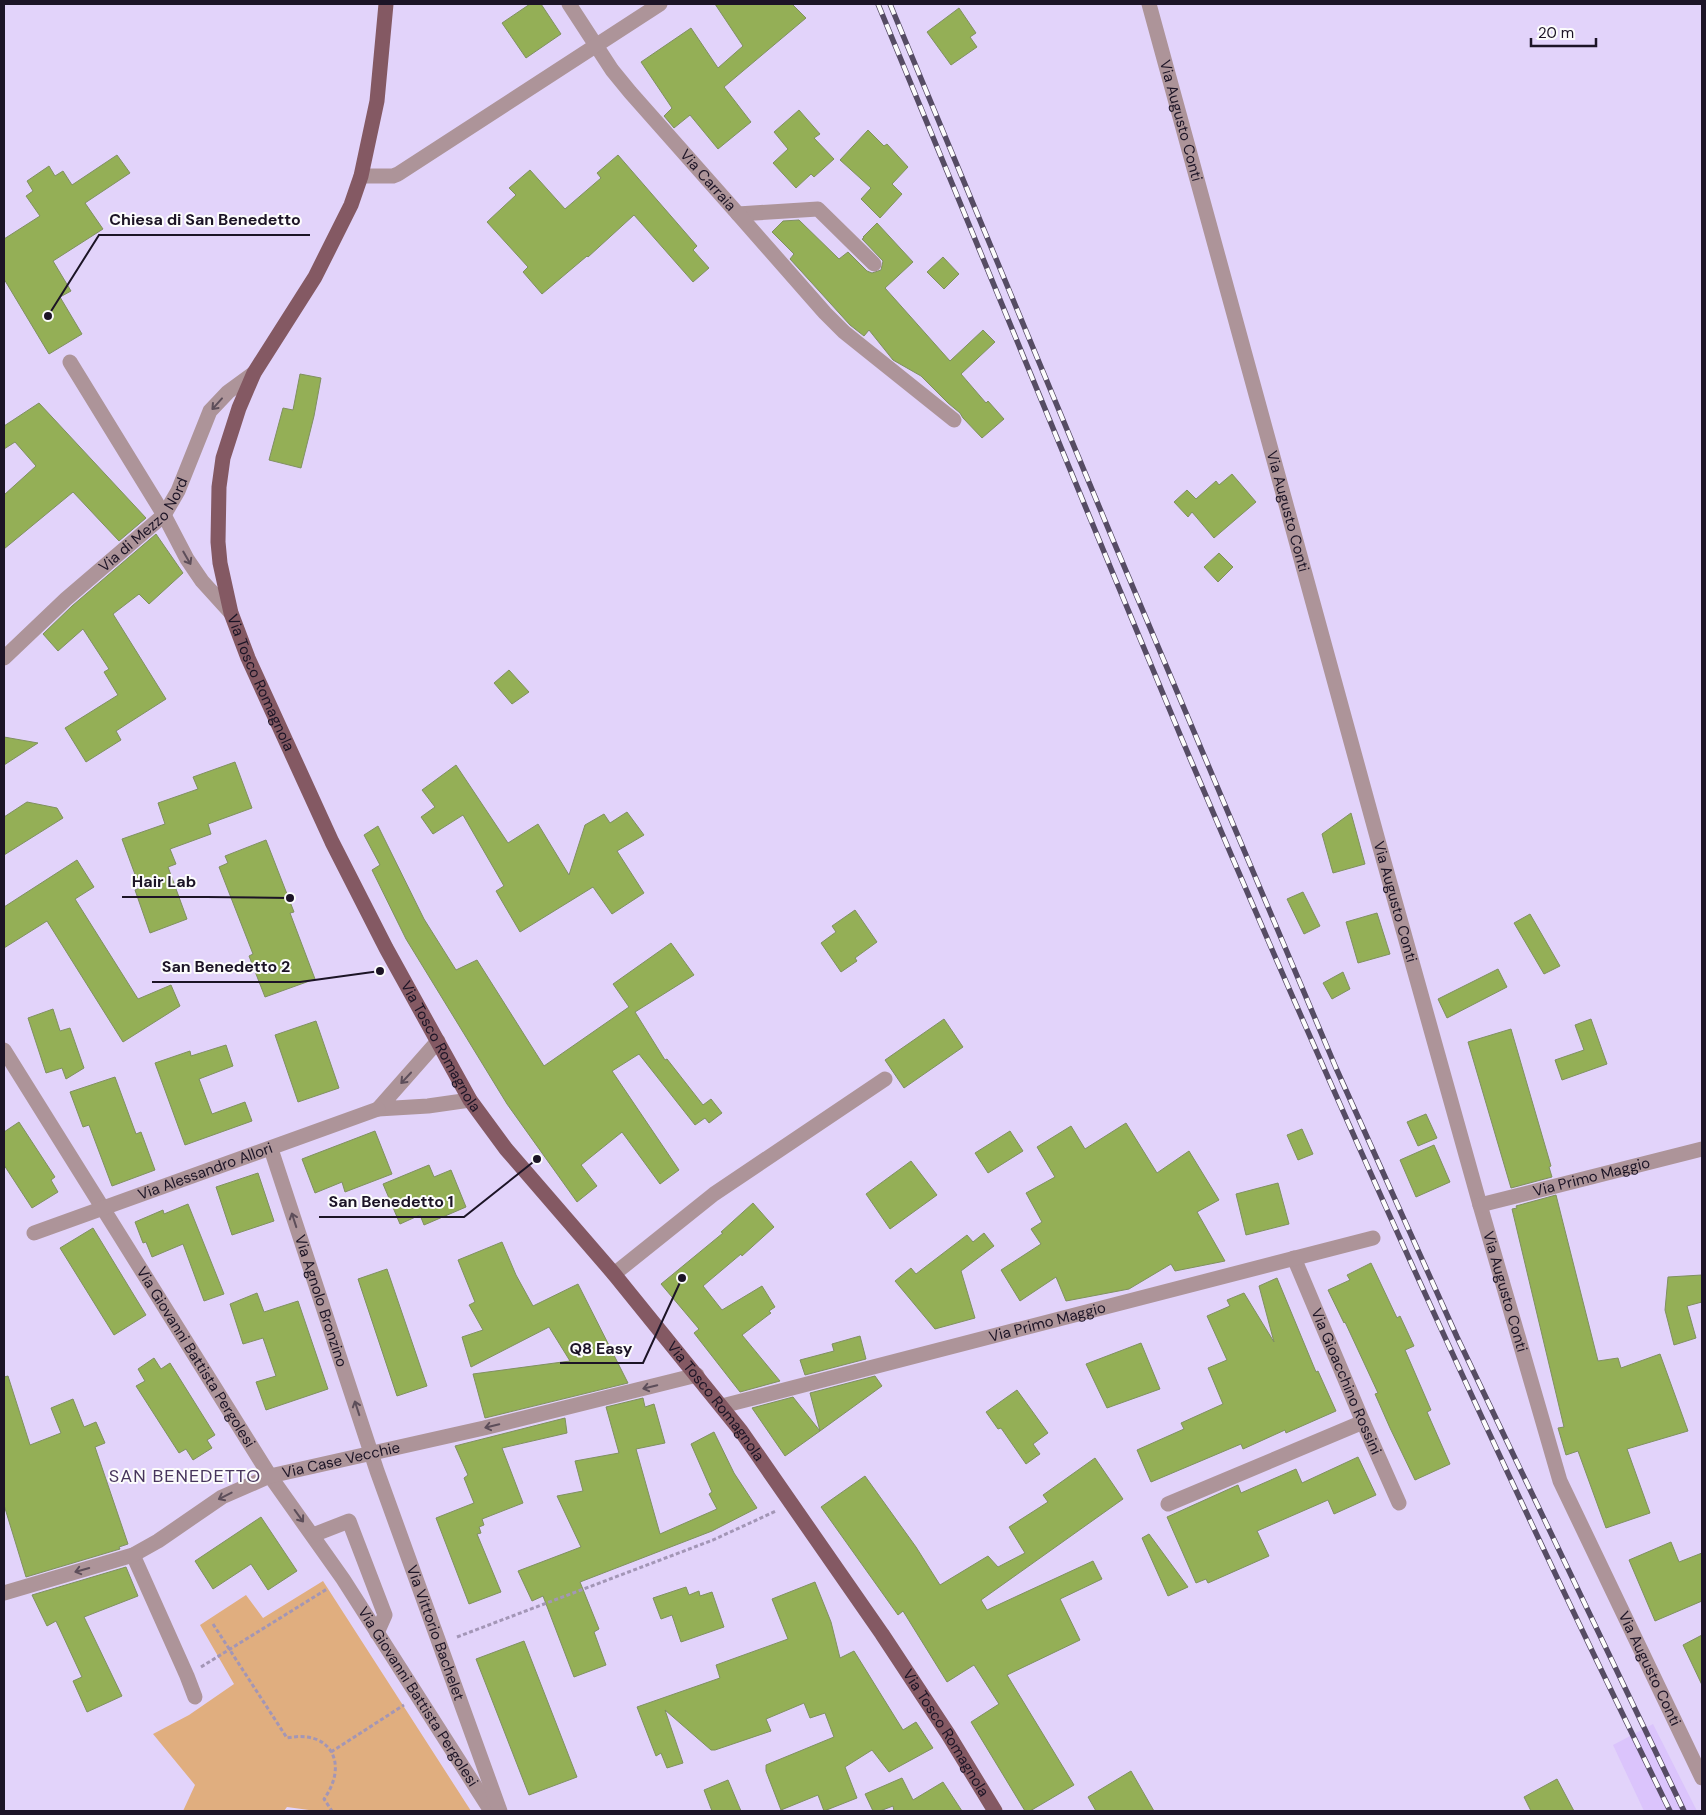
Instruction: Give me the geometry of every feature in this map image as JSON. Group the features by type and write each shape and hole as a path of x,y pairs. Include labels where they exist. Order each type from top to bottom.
{"main road":[{"name":"Via Tosco Romagnola","path":"386,4 377,101 361,176 343,223 315,276 254,373 238,408 223,458 219,487 218,542 220,563 231,613 263,692 332,842 386,948 470,1100 506,1149 614,1274 722,1406 793,1504 888,1642 995,1811"}],"street":[{"name":"Via Carraia","path":"569,4 596,46 630,92 738,214 818,208 874,264"},
{"path":"361,176 389,176 398,174 660,4"},
{"name":"Via Augusto Conti","path":"1149,4 1382,854 1480,1205 1560,1480 1702,1778"},
{"path":"738,214 844,332 954,420"},
{"path":"70,362 164,515 202,581 231,613"},
{"name":"Via di Mezzo Nord","path":"4,658 66,599 164,515 178,491 210,411 228,392 254,373"},
{"name":"Via Alessandro Allori","path":"378,1109 438,1041"},
{"name":"Via Giovanni Battista Pergolesi","path":"4,1050 270,1476 343,1579 491,1811"},
{"path":"614,1274 714,1194 886,1080"},
{"name":"Via Alessandro Allori","path":"34,1233 378,1109 428,1106 470,1100"},
{"name":"Via Agnolo Bronzino","path":"270,1149 372,1454"},
{"name":"Via Primo Maggio","path":"1480,1205 1702,1149"},
{"name":"Via Primo Maggio","path":"722,1406 1373,1238"},
{"name":"Via Gioacchino Rossini","path":"1294,1258 1399,1503"},
{"name":"Via Case Vecchie","path":"4,1593 133,1555 158,1541 222,1497 270,1476 372,1454 697,1376"},
{"path":"1168,1504 1363,1422"},
{"name":"Via Vittorio Bachelet","path":"372,1454 500,1811"},
{"path":"312,1535 349,1521 385,1615 377,1633"},
{"path":"133,1555 195,1697"}],"path":[{"path":"439,1644 713,1540 793,1504"},
{"path":"187,1676 343,1579"},
{"path":"213,1624 287,1738 300,1735 314,1738 327,1746 331,1752 334,1757 334,1779 324,1799 332,1811"},
{"path":"331,1752 417,1696"}],"shaded area":[{"path":"323,1581 471,1811 310,1811 287,1807 284,1811 183,1811 195,1785 153,1734 189,1715 234,1684 200,1625 246,1595 263,1618"},
{"path":"1653,1724 1697,1811 1644,1811 1613,1745"}],"building":[{"path":"530,4 541,4 561,34 526,58 502,23"},
{"path":"715,4 792,4 806,18 724,87 751,122 718,149 690,115 674,128 664,116 672,108 641,62 691,28 718,68 743,46"},
{"path":"959,8 976,33 970,37 977,47 951,65 927,32"},
{"path":"799,110 820,134 814,138 834,159 814,177 811,174 796,188 773,163 788,149 774,132"},
{"path":"868,130 884,146 887,144 908,167 892,184 902,194 880,218 861,199 871,188 840,160"},
{"path":"117,155 130,173 85,203 103,229 53,261 71,291 60,297 82,334 49,354 4,279 4,239 40,216 26,196 33,191 27,181 49,166 55,176 63,171 72,185"},
{"path":"618,155 697,246 693,250 709,268 693,282 634,215 588,257 542,294 523,272 528,267 487,222 516,195 509,188 530,170 565,209 601,178 597,173"},
{"path":"799,220 839,259 848,252 867,271 872,273 881,270 883,261 862,239 877,223 913,262 885,288 950,361 983,330 995,342 961,374 986,403 988,401 1004,419 982,438 960,413 921,376 893,360 869,330 864,336 850,325 790,259 794,254 772,232 783,221"},
{"path":"943,257 959,274 944,289 927,272"},
{"path":"300,374 321,378 301,468 269,460 283,408 293,410"},
{"path":"39,403 146,518 119,541 73,492 4,549 4,495 36,466 15,442 4,449 4,426"},
{"path":"1232,474 1256,502 1214,538 1192,512 1188,517 1174,502 1187,490 1196,499 1216,481 1219,485"},
{"path":"156,534 183,573 149,604 139,594 113,614 166,699 116,731 121,740 86,762 65,728 118,695 104,672 109,669 83,629 58,651 43,634 72,606"},
{"path":"1219,553 1233,567 1218,582 1204,567"},
{"path":"509,670 529,692 512,704 494,683"},
{"path":"4,737 38,743 4,765"},
{"path":"235,762 252,808 208,824 211,834 170,849 176,864 168,867 187,919 150,933 135,890 140,888 122,839 165,824 158,803 198,789 193,777"},
{"path":"456,765 508,843 538,824 569,875 585,825 604,814 610,823 627,812 644,835 617,851 644,893 612,914 593,887 520,932 496,891 504,886 463,815 433,834 421,817 435,807 422,790"},
{"path":"27,802 57,808 63,818 4,855 4,817"},
{"path":"1351,813 1365,864 1333,873 1322,834"},
{"path":"378,826 424,919 456,970 477,960 544,1066 629,1007 613,984 671,943 694,975 635,1012 665,1060 667,1059 703,1105 711,1099 722,1113 709,1123 705,1118 695,1125 639,1054 612,1071 679,1170 660,1184 622,1132 581,1165 597,1186 577,1202 507,1104 406,939 372,870 380,865 364,835"},
{"path":"266,840 294,912 290,913 315,979 265,997 249,956 253,954 219,867 228,863 225,856"},
{"path":"77,860 94,887 75,899 138,999 171,985 180,1006 123,1042 47,921 4,948 4,907"},
{"path":"1303,892 1320,926 1304,934 1287,899"},
{"path":"855,910 877,942 855,958 857,961 841,972 821,943 836,932 832,926"},
{"path":"1377,913 1390,954 1358,963 1346,922"},
{"path":"1530,914 1560,966 1544,974 1514,923"},
{"path":"1498,969 1507,987 1447,1018 1438,999"},
{"path":"1343,972 1350,989 1332,999 1323,983"},
{"path":"53,1009 60,1031 70,1028 84,1068 66,1079 62,1068 46,1073 28,1018"},
{"path":"944,1019 963,1047 904,1088 885,1060"},
{"path":"1591,1019 1607,1064 1562,1080 1555,1060 1584,1050 1575,1025"},
{"path":"316,1021 339,1088 298,1102 275,1035"},
{"path":"1511,1029 1551,1166 1549,1167 1552,1177 1511,1188 1468,1042"},
{"path":"226,1045 233,1066 199,1079 212,1114 245,1102 252,1121 185,1145 155,1063 190,1051 191,1056"},
{"path":"115,1077 136,1134 141,1132 155,1170 112,1186 89,1125 83,1127 70,1092"},
{"path":"1426,1114 1437,1138 1418,1146 1407,1122"},
{"path":"19,1122 55,1177 51,1180 58,1192 32,1208 4,1165 4,1132"},
{"path":"1126,1123 1157,1173 1189,1151 1219,1200 1197,1212 1225,1261 1175,1271 1171,1264 1129,1289 1066,1301 1056,1277 1020,1301 1001,1270 1041,1244 1031,1229 1042,1222 1026,1193 1055,1177 1037,1147 1071,1126 1085,1149"},
{"path":"1302,1129 1313,1154 1298,1160 1287,1135"},
{"path":"375,1131 392,1174 345,1192 342,1182 315,1193 302,1159"},
{"path":"1010,1131 1023,1151 988,1173 975,1153"},
{"path":"1434,1145 1450,1182 1416,1197 1400,1160"},
{"path":"911,1161 937,1195 890,1229 866,1194"},
{"path":"429,1165 434,1177 451,1170 466,1207 424,1225 420,1215 400,1224 383,1184"},
{"path":"258,1173 274,1221 232,1235 216,1187"},
{"path":"1278,1183 1289,1224 1246,1235 1236,1194"},
{"path":"1556,1195 1598,1361 1618,1358 1621,1368 1660,1354 1688,1431 1627,1449 1650,1513 1606,1528 1578,1451 1566,1455 1558,1428 1564,1427 1512,1209 1517,1208 1516,1206"},
{"path":"753,1203 774,1227 742,1256 741,1254 703,1286 722,1310 762,1286 775,1307 769,1311 771,1313 742,1335 780,1381 740,1392 694,1333 699,1329 661,1284 723,1233 721,1232"},
{"path":"188,1204 224,1294 204,1301 183,1244 152,1257 146,1242 143,1243 135,1222 163,1210 164,1214"},
{"path":"93,1228 146,1315 114,1335 60,1248"},
{"path":"984,1233 994,1246 961,1271 975,1318 935,1329 895,1281 911,1268 916,1274 967,1235 973,1242"},
{"path":"502,1242 516,1275 533,1306 578,1284 628,1383 485,1418 473,1374 570,1361 549,1327 471,1367 462,1337 483,1330 469,1305 475,1302 458,1260"},
{"path":"1371,1263 1397,1318 1400,1316 1414,1346 1405,1350 1431,1410 1427,1412 1450,1464 1415,1480 1375,1394 1378,1393 1328,1290 1350,1280 1347,1275"},
{"path":"387,1269 427,1386 397,1396 358,1279"},
{"path":"1702,1275 1702,1302 1687,1306 1696,1338 1674,1345 1665,1310 1668,1277"},
{"path":"1277,1278 1316,1372 1318,1371 1336,1411 1286,1433 1285,1430 1243,1449 1241,1444 1151,1482 1137,1450 1184,1429 1181,1423 1223,1404 1208,1368 1227,1360 1207,1316 1230,1306 1227,1300 1244,1293 1274,1342 1259,1286"},
{"path":"257,1293 264,1312 298,1301 328,1389 266,1410 256,1382 276,1376 263,1338 243,1344 230,1304"},
{"path":"860,1336 866,1359 805,1375 800,1360 834,1351 832,1344"},
{"path":"1141,1343 1160,1389 1107,1408 1086,1364"},
{"path":"154,1358 161,1369 170,1363 215,1435 207,1440 212,1448 193,1460 186,1449 179,1453 136,1386 145,1381 138,1369"},
{"path":"8,1376 30,1445 61,1433 51,1408 73,1399 84,1427 96,1422 105,1443 95,1447 128,1544 119,1547 120,1549 26,1577 4,1505 4,1377"},
{"path":"875,1376 882,1386 820,1431 810,1393"},
{"path":"1017,1390 1048,1433 1033,1444 1040,1454 1026,1464 1001,1428 998,1429 986,1412"},
{"path":"793,1397 820,1431 785,1456 752,1408"},
{"path":"643,1398 645,1407 654,1404 665,1443 636,1449 660,1534 717,1509 709,1494 712,1492 691,1444 714,1432 734,1473 757,1508 712,1531 580,1582 599,1629 594,1632 606,1665 574,1677 543,1596 532,1601 518,1571 581,1547 557,1496 583,1491 575,1461 619,1453 606,1407"},
{"path":"565,1418 567,1433 502,1448 523,1503 482,1519 484,1525 479,1527 481,1533 477,1534 501,1592 469,1604 436,1518 474,1503 464,1478 468,1475 455,1446"},
{"path":"1358,1457 1376,1495 1334,1514 1328,1500 1257,1531 1269,1556 1208,1583 1206,1579 1196,1583 1167,1517 1238,1485 1241,1493 1296,1469 1302,1483"},
{"path":"1095,1458 1123,1499 981,1600 987,1610 1093,1561 1102,1579 1060,1599 1080,1640 1007,1675 1074,1785 1030,1811 1025,1811 971,1722 999,1704 974,1665 947,1682 903,1611 898,1615 821,1507 865,1476 916,1547 940,1585 988,1556 998,1567 1025,1553 1009,1527 1048,1502 1043,1495"},
{"path":"261,1517 297,1571 268,1590 251,1564 213,1589 195,1561"},
{"path":"1149,1534 1188,1587 1168,1596 1142,1538"},
{"path":"1671,1542 1679,1562 1702,1553 1702,1601 1655,1621 1629,1560"},
{"path":"126,1567 138,1596 84,1617 122,1696 87,1712 73,1681 82,1677 56,1621 47,1626 32,1595"},
{"path":"815,1582 831,1622 840,1658 854,1651 903,1730 916,1722 933,1748 889,1772 872,1750 845,1767 857,1798 824,1811 818,1795 781,1810 766,1771 766,1765 834,1737 825,1713 810,1718 804,1703 766,1719 771,1731 711,1750 665,1710 683,1763 667,1768 661,1753 656,1756 637,1707 720,1678 716,1665 788,1639 772,1599"},
{"path":"686,1587 689,1595 699,1591 700,1596 712,1592 724,1627 681,1642 672,1615 661,1619 653,1598"},
{"path":"1702,1635 1702,1685 1683,1645"},
{"path":"524,1641 577,1777 529,1795 476,1659"},
{"path":"1131,1771 1154,1811 1096,1811 1088,1797"},
{"path":"902,1778 913,1800 943,1782 962,1811 894,1811 893,1806 880,1811 873,1811 865,1794"},
{"path":"1557,1779 1574,1811 1531,1811 1524,1797"},
{"path":"728,1780 741,1811 712,1811 704,1790"}],"railway":[{"path":"878,4 1181,737 1297,1008 1479,1412 1670,1811"},
{"path":"890,4 1113,540 1336,1068 1457,1337 1684,1811"}],"place":[{"name":"Chiesa di San Benedetto","path":"48,316"},
{"name":"Hair Lab","path":"290,898"},
{"name":"San Benedetto 2","path":"380,971"},
{"name":"San Benedetto 1","path":"537,1159"},
{"name":"Q8 Easy","path":"682,1278"}],"district":[{"name":"SAN BENEDETTO","path":"185,1476"}]}
